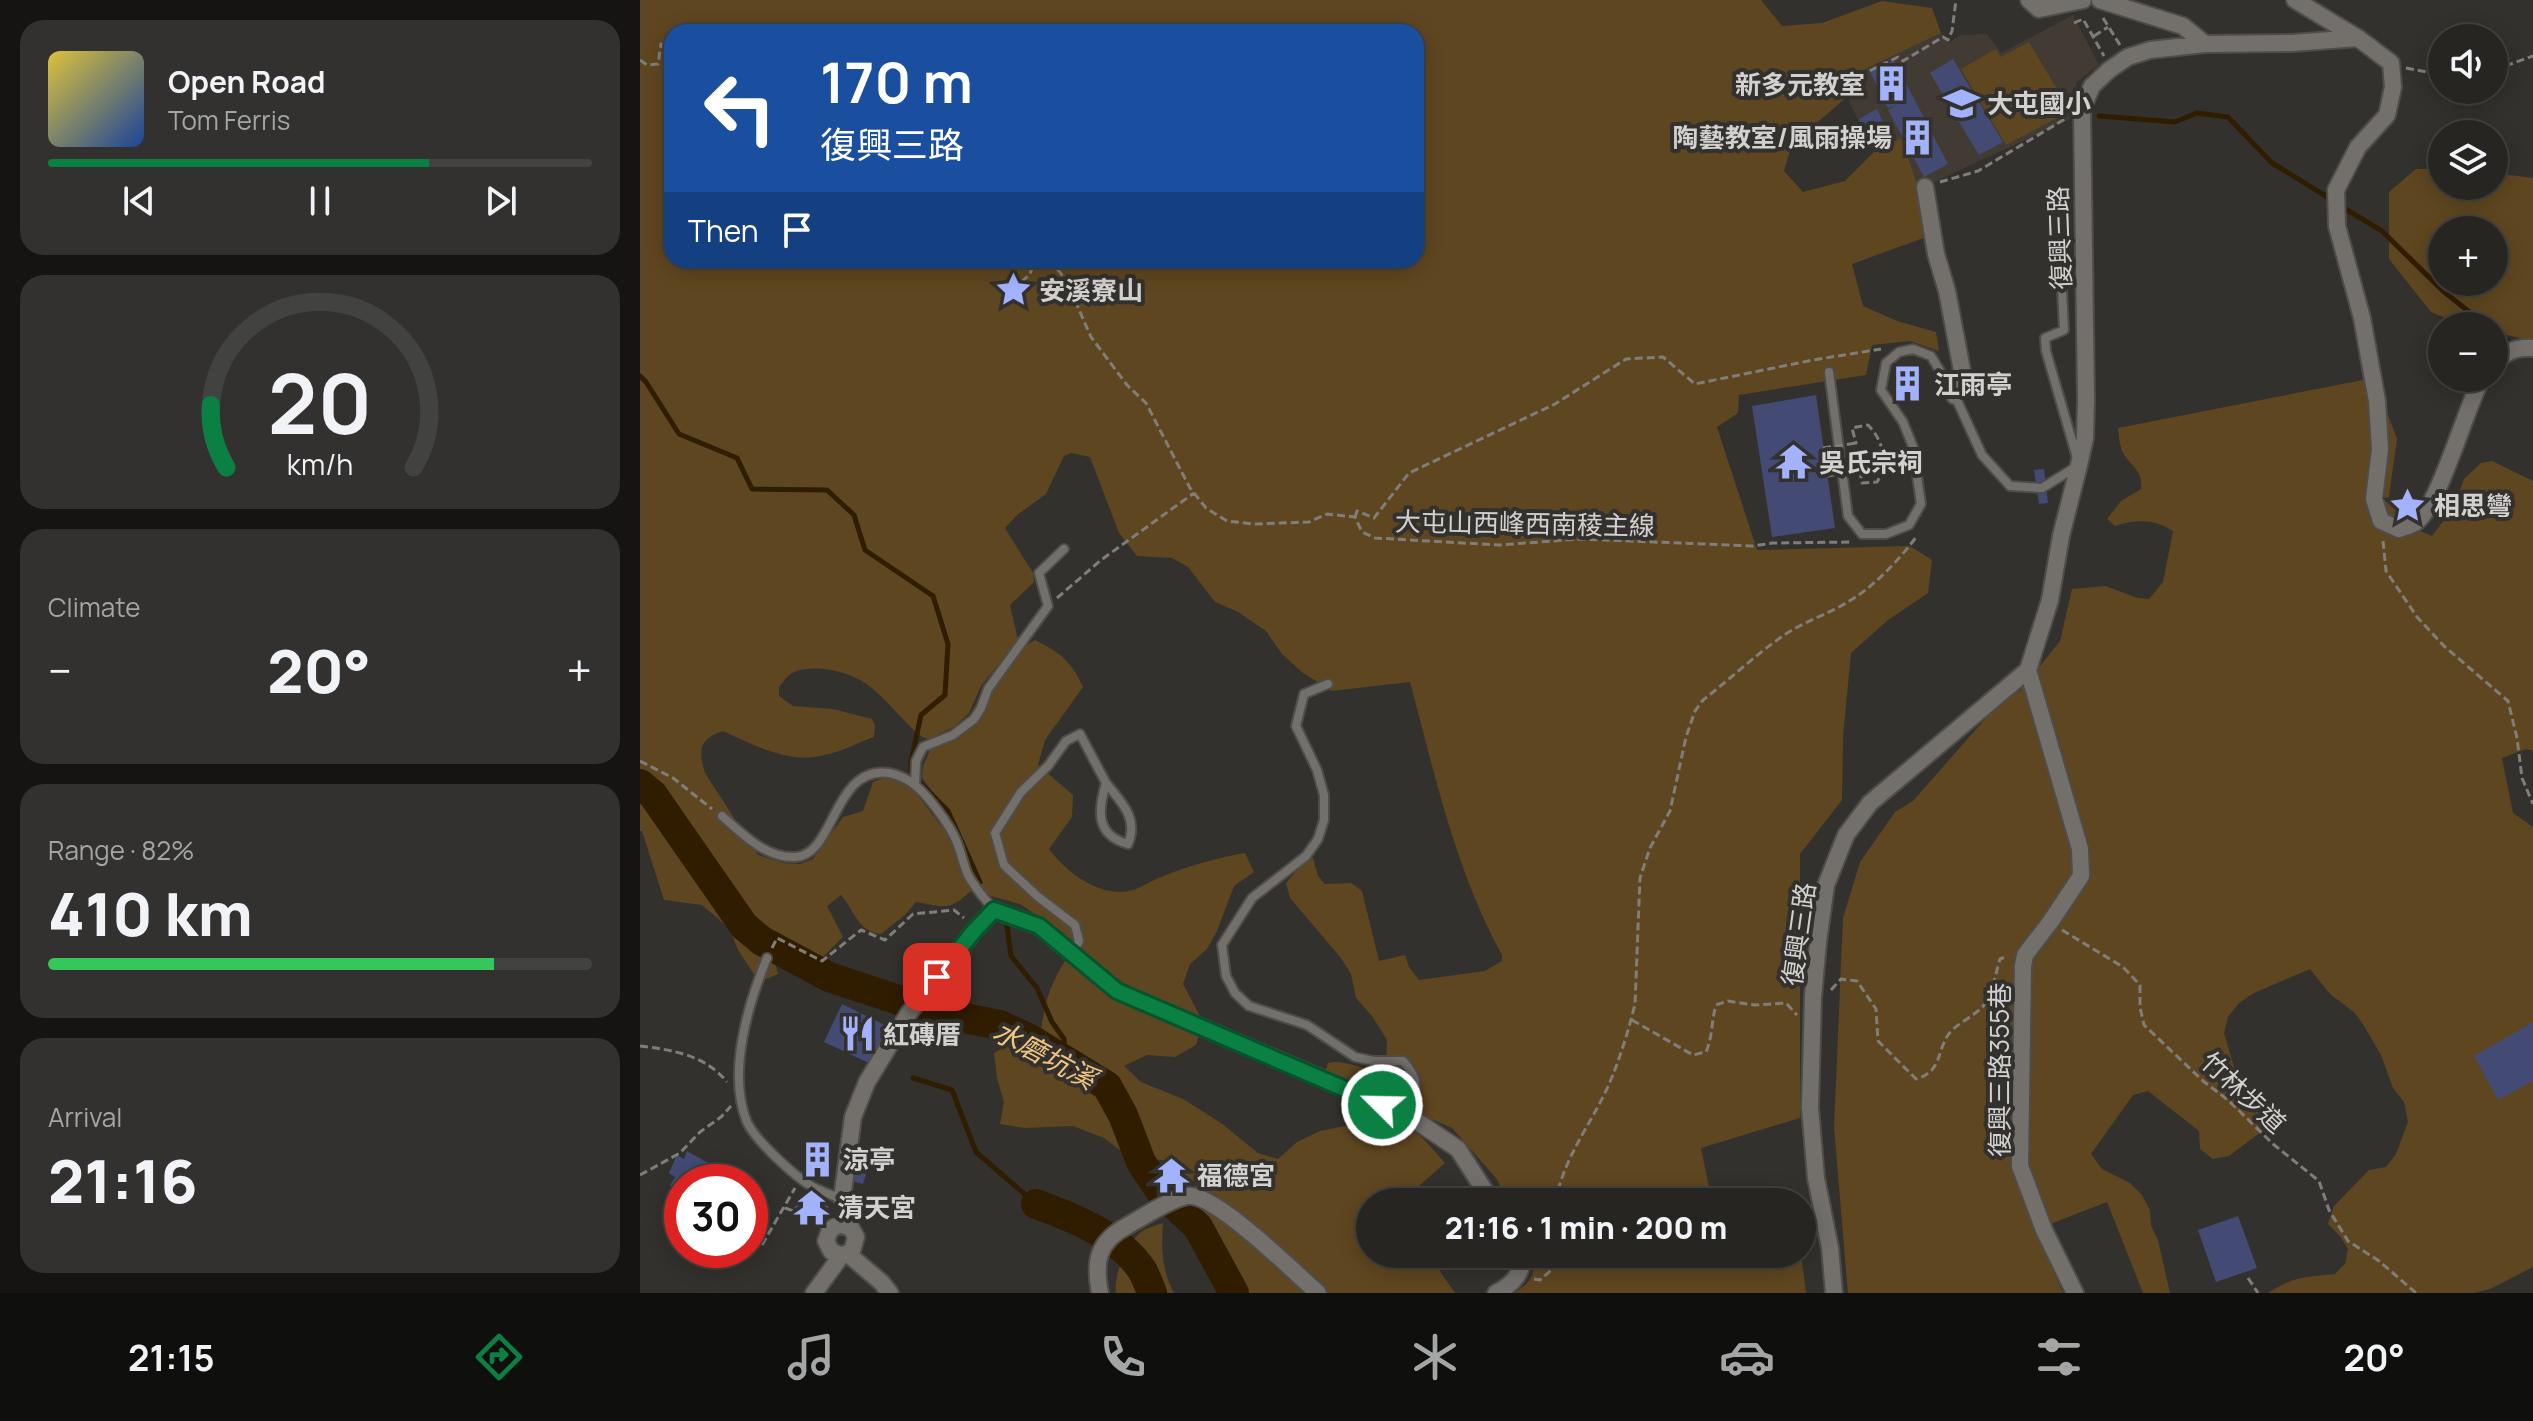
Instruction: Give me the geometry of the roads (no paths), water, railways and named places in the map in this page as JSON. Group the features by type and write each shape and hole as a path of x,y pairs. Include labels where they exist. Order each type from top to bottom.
{"street":[{"path":"2029,0 2039,9 2083,0"},
{"path":"2100,0 2183,26 2205,44 2292,43 2358,38"},
{"path":"2295,0 2358,38 2391,63 2393,87 2387,115 2358,147 2336,190 2337,226 2362,318 2377,401 2380,449 2374,499 2381,521 2399,529 2418,521 2429,506 2477,392"},
{"name":"復興三路","path":"1834,1293 1830,1248 1816,1178 1810,1108 1813,997 1826,885 1846,835 1870,803 2028,670 2050,600 2061,536 2085,438 2082,109 2092,86 2128,57 2150,50 2205,44"},
{"path":"1925,187 1936,254 1947,291 1964,381 1955,396"},
{"path":"2508,353 2522,347 2533,348"},
{"name":"復興三路355巷","path":"2028,670 2080,849 2081,876 2025,955 2020,1166 2044,1230 2075,1293"},
{"path":"842,1199 853,1117 867,1082 914,1006 994,910 1039,926 1117,991 1409,1116 1458,1149 1483,1188"},
{"path":"1100,1293 1096,1273 1101,1249 1113,1233 1188,1195 1206,1199 1226,1212 1318,1293"},
{"path":"814,1293 845,1255 856,1242 854,1232 842,1224 834,1226 827,1235 827,1246 835,1255 845,1255 881,1282 890,1293"},
{"path":"1496,1293 1507,1288 1519,1276 1521,1268"}],"lane":[{"path":"1829,372 1848,516 1862,534 1886,534 1909,525 1921,504 1913,447 1903,422 1881,390 1886,363 1899,352 1913,349 1931,356 1955,396 1982,455 2010,486 2042,488 2079,465 2046,351 2045,338 2064,330 2062,289"},
{"path":"915,784 916,764 923,747 953,735 974,719 988,689 1048,606 1039,573 1064,549"},
{"path":"1328,684 1304,694 1296,726 1317,770 1324,795 1324,820 1318,839 1306,856 1252,898 1222,945 1226,976 1235,993 1249,1006 1307,1025 1355,1057 1373,1061 1403,1061 1414,1073 1416,1094 1409,1116"},
{"path":"1071,954 1079,941 1075,925 1004,865 995,833 1021,792 1048,766 1066,741 1080,734 1106,783 1128,810 1133,832 1128,844 1106,832 1098,807 1106,783"},
{"path":"722,816 759,848 798,857 811,853 849,790 859,779 878,771 899,775 915,784 955,837 969,876 994,910"},
{"path":"767,958 752,995 744,1035 739,1078 741,1104 748,1125 757,1137 811,1186 842,1199"}],"waterway":[{"path":"2099,116 2175,122 2197,113 2228,117 2272,163 2334,201"},
{"path":"2342,207 2382,231 2443,291 2469,312"},
{"path":"2508,341 2517,347"},
{"path":"640,376 679,434 737,458 752,489 827,490 854,515 865,550 933,596 948,644 945,695 921,715 911,774 948,811 980,882"},
{"name":"水磨坑溪","path":"640,784 653,795 744,926 762,941 829,977 938,1013 1000,1025 1030,1039 1107,1086 1123,1115 1141,1162 1161,1192 1198,1227 1234,1293"},
{"path":"1007,926 1011,956 1037,988 1052,1022 1064,1039 1066,1061"},
{"path":"913,1078 952,1090 976,1152 1036,1204"},
{"path":"1036,1204 1080,1222 1121,1247 1142,1270 1152,1293"}],"place":[{"name":"新多元教室","path":"1891,84"},
{"name":"大屯國小","path":"1961,103"},
{"name":"陶藝教室/風雨操場","path":"1918,137"},
{"name":"安溪寮山","path":"1013,290"},
{"name":"江雨亭","path":"1908,384"},
{"name":"吳氏宗祠","path":"1793,462"},
{"name":"相思彎","path":"2408,505"},
{"name":"紅磚厝","path":"857,1034"},
{"name":"涼亭","path":"817,1159"},
{"name":"福德宮","path":"1171,1175"},
{"name":"清天宮","path":"812,1207"}]}
